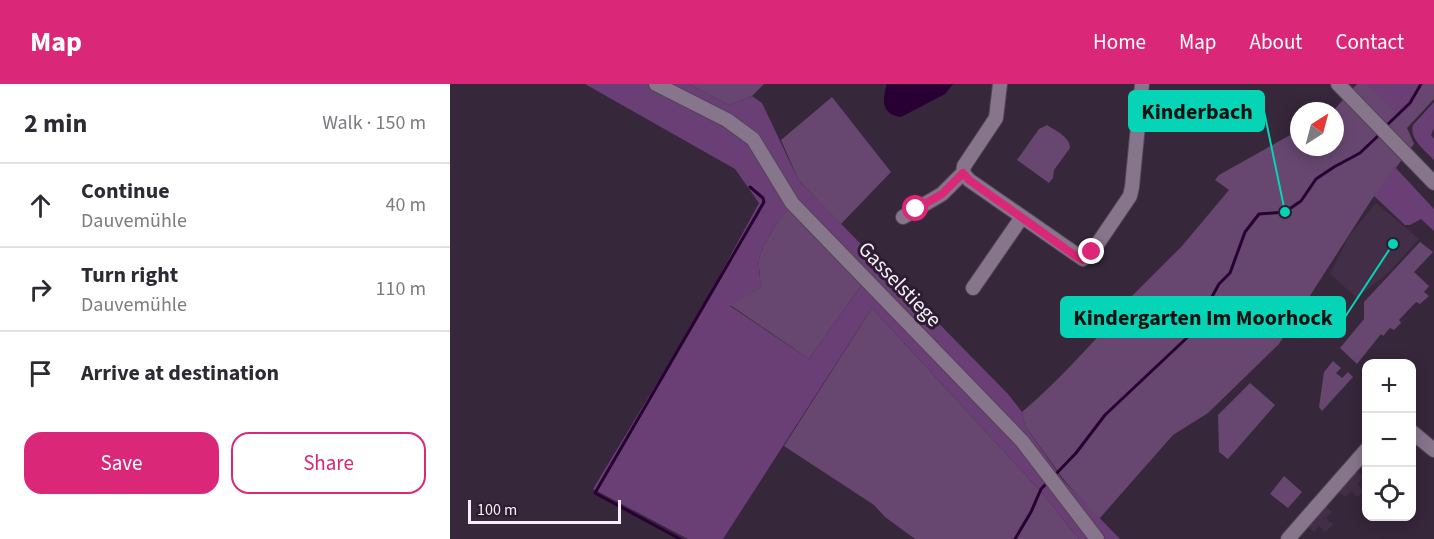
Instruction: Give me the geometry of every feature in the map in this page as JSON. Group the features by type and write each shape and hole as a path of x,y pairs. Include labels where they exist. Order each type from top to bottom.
{"street":[{"name":"Gasselstiege","path":"656,84 727,120 753,139 792,203 1022,441 1097,539"},
{"path":"903,217 942,194 963,173 964,166 996,118 1000,84"},
{"path":"963,173 969,180 1083,260 1088,257 1130,196 1142,84"},
{"path":"1338,84 1434,183"},
{"path":"973,288 1022,217"},
{"path":"1416,435 1434,450"},
{"path":"1288,539 1362,455"}],"shaded area":[{"path":"585,84 689,84 729,105 752,96 762,103 799,181 1008,394 1022,412 1025,426 1063,480 1120,539 1079,539 1044,495 872,308 723,539 688,539 593,489 701,310 759,203 735,169","holes":["792,205 852,265 861,286 809,359 730,306 760,288 761,253 772,230"]},
{"path":"689,84 764,84 752,96 729,105"},
{"path":"887,84 953,84 945,94 901,117 894,116 886,110 884,95"},
{"path":"1357,84 1434,84 1434,99 1407,128 1414,144 1372,199 1279,344 1208,413 1173,435 1099,519 1064,480 1025,426 1022,412 1063,374 1127,306 1130,298 1182,246 1229,190 1215,180 1219,175 1290,135 1290,156 1344,156 1344,102 1341,102"},
{"path":"1367,84 1422,84 1400,116"},
{"path":"832,97 891,172 841,224 799,181 781,140"},
{"path":"1434,102 1434,128 1431,135 1434,139 1434,160 1416,140 1412,130 1413,125"},
{"path":"1047,125 1065,137 1070,148 1054,170 1053,178 1049,183 1017,160 1039,129"},
{"path":"1394,166 1434,209 1434,231 1421,219 1405,225 1374,196"},
{"path":"1376,203 1419,239 1390,271 1357,298 1330,274 1349,236"},
{"path":"792,204 852,265 861,286 809,359 730,305 760,288 761,253 772,230"},
{"path":"1420,242 1433,252 1414,272 1429,286 1424,292 1429,296 1420,304 1416,302 1399,320 1401,323 1394,330 1390,328 1383,336 1381,334 1357,364 1340,348 1364,319 1364,302"},
{"path":"872,308 1044,495 1079,539 915,539 885,517 874,505 784,446"},
{"path":"1333,361 1341,368 1336,373 1342,378 1348,372 1353,377 1322,411 1319,407 1324,372"},
{"path":"1250,383 1275,405 1228,459 1219,452 1218,415"},
{"path":"1355,470 1362,476 1357,484 1362,488 1358,497 1351,491 1345,497 1337,491"},
{"path":"1284,476 1302,492 1288,508 1270,494"},
{"path":"1324,505 1332,512 1326,518 1333,524 1326,532 1319,526 1314,532 1306,525"}],"waterway":[{"path":"1386,126 1410,103 1421,84"},
{"path":"1054,476 1076,453 1105,415 1192,333 1219,284 1230,273 1245,232 1259,214 1285,212 1301,201 1316,179 1360,153 1380,134"},
{"path":"680,539 595,493 764,202 763,198 750,187"},
{"path":"1015,539 1041,489 1047,483"}],"place":[{"name":"Kinderbach","path":"1285,212"},
{"name":"Kindergarten Im Moorhock","path":"1393,244"}],"route":[{"path":"916,209 942,194 963,173 969,180 1077,257 1083,260 1092,252"}]}
